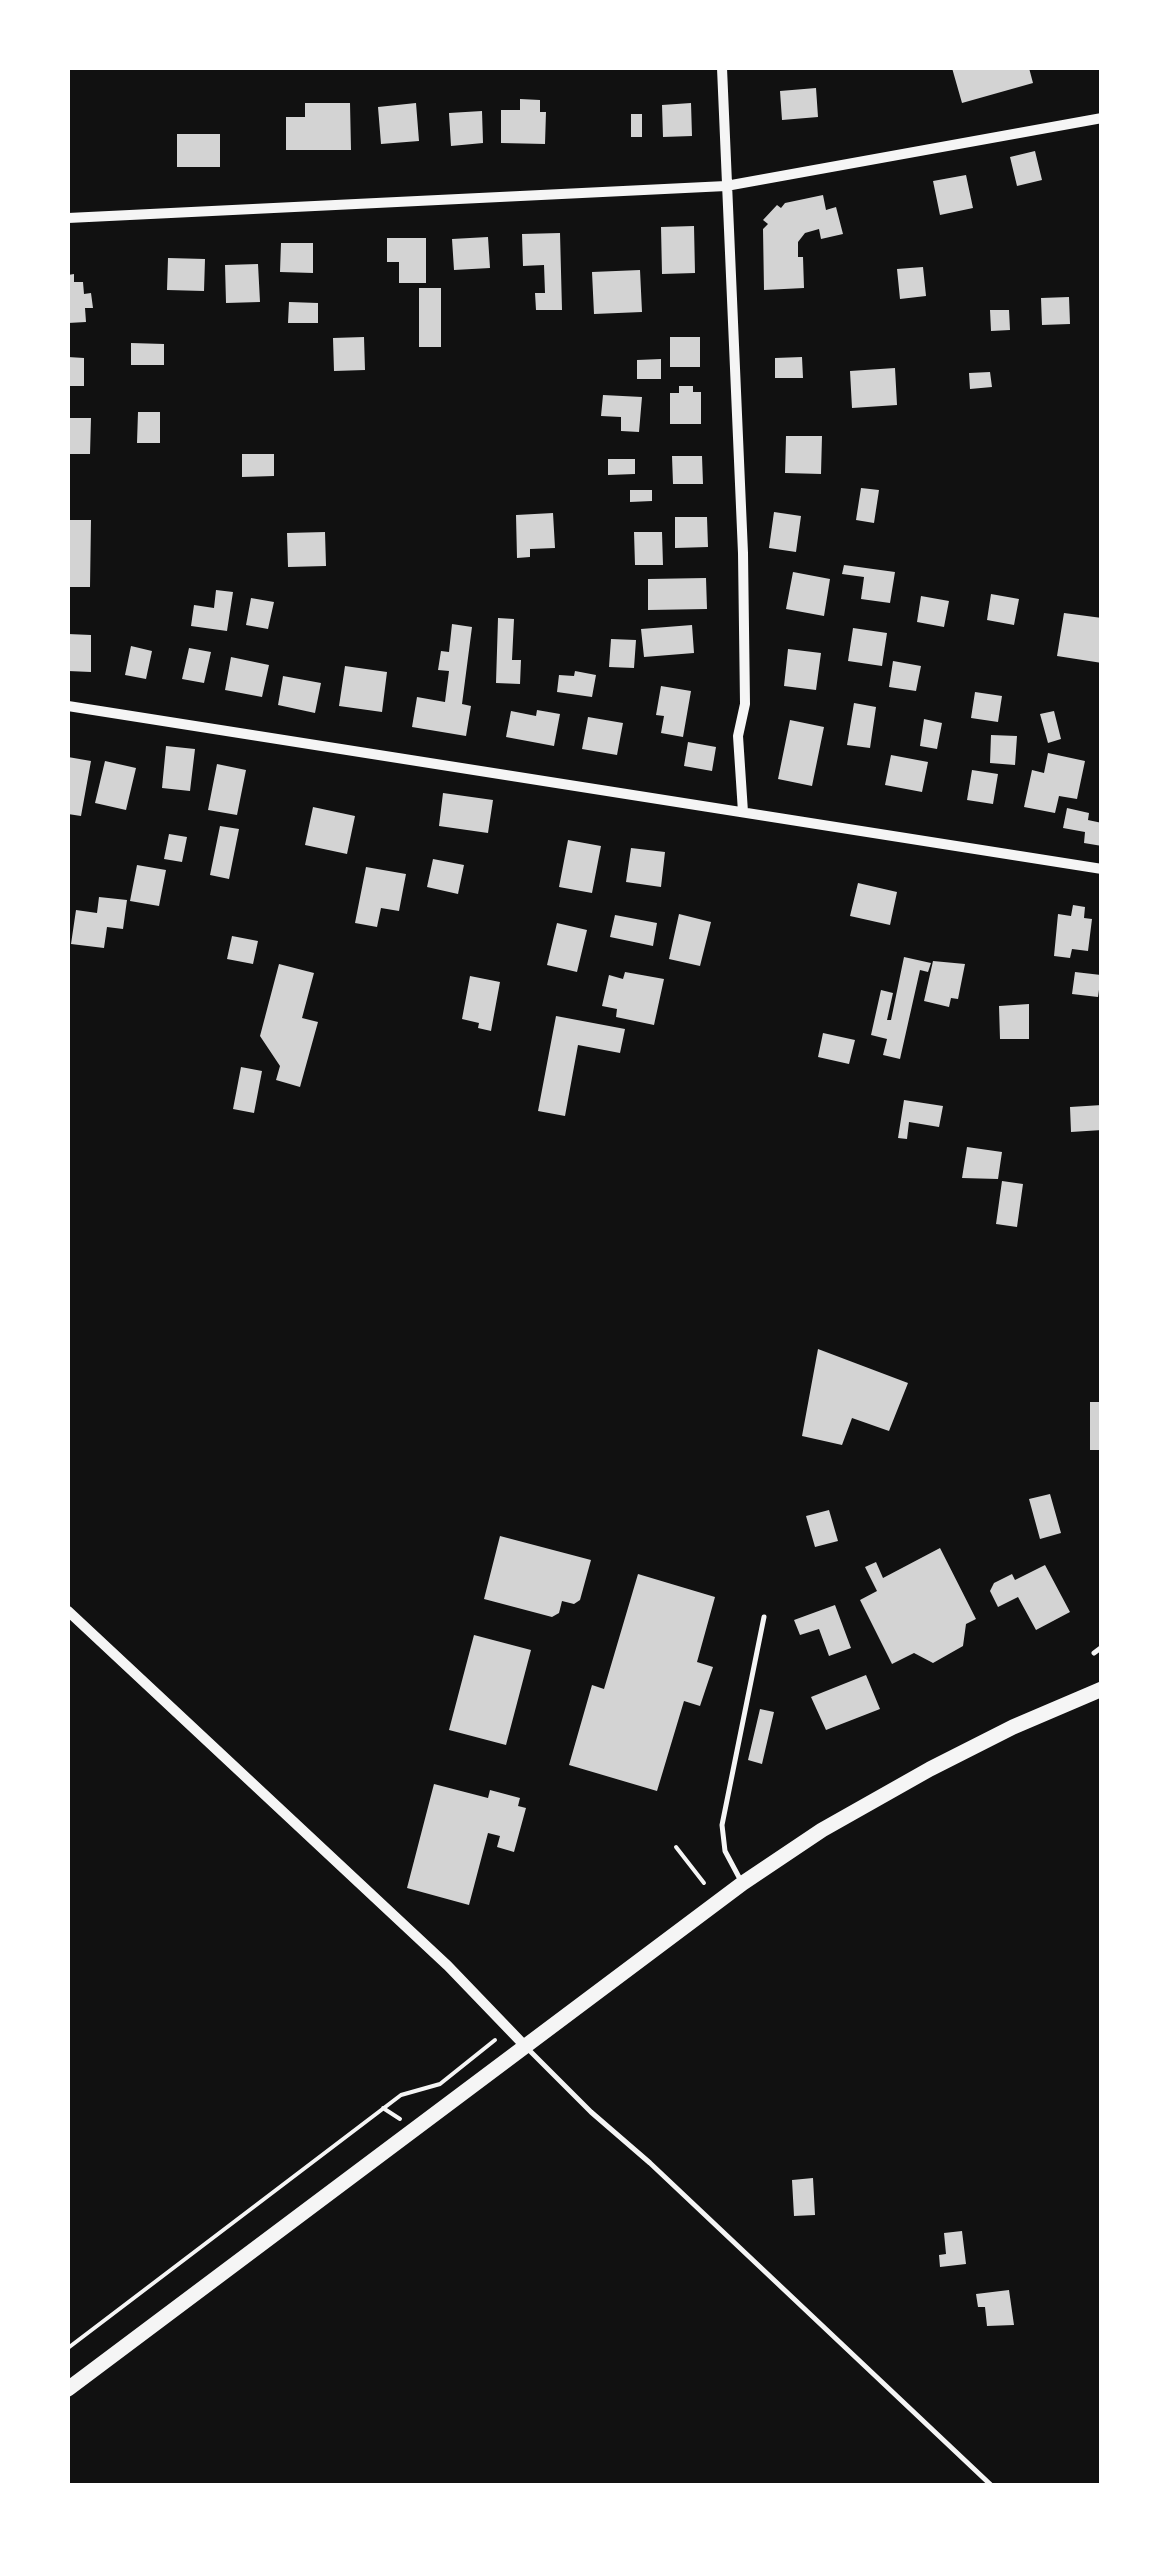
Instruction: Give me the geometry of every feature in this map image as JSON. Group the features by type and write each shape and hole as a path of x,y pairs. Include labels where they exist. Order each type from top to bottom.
{"main road":[{"path":"68,2389 743,1883 822,1830 930,1769 1013,1727 1102,1689"}],"street":[{"path":"722,68 738,373 745,704 738,736 743,812"},
{"path":"68,218 726,186 1102,118"},
{"path":"68,706 1102,869"},
{"path":"68,1611 448,1966 524,2045"}],"lane":[{"path":"743,1883 725,1850 722,1825 764,1617"},
{"path":"1094,1653 1102,1647"},
{"path":"524,2045 992,2486"}],"path":[{"path":"676,1847 704,1883"},
{"path":"68,2348 382,2108 401,2095 440,2084 507,2030"}],"building":[{"path":"952,68 1029,68 1033,83 962,103"},
{"path":"816,88 818,117 782,120 780,91"},
{"path":"520,99 540,100 540,112 546,112 545,144 501,143 501,110 520,110"},
{"path":"305,103 350,103 351,150 286,150 286,117 305,117"},
{"path":"416,103 419,141 381,144 378,107"},
{"path":"691,103 692,136 663,137 662,105"},
{"path":"482,111 483,143 451,146 449,113"},
{"path":"631,114 642,114 642,137 631,137"},
{"path":"177,134 220,134 220,167 177,167"},
{"path":"1035,151 1042,180 1017,186 1010,157"},
{"path":"966,175 973,208 940,215 933,181"},
{"path":"823,195 826,210 836,207 843,234 821,239 819,229 805,233 798,242 798,257 803,257 804,288 764,290 763,229 768,224 763,220 777,205 781,208 785,203"},
{"path":"694,226 695,273 662,274 661,227"},
{"path":"560,233 562,310 536,310 535,293 545,293 544,265 523,266 522,234"},
{"path":"488,237 490,268 454,270 452,239"},
{"path":"387,238 426,238 426,283 399,283 399,262 387,262"},
{"path":"281,243 313,243 313,273 280,272"},
{"path":"168,258 205,259 204,291 167,290"},
{"path":"258,264 260,302 226,303 225,265"},
{"path":"923,267 926,296 900,299 897,269"},
{"path":"640,270 642,312 594,314 592,272"},
{"path":"74,274 74,282 83,282 84,294 91,293 93,308 85,308 86,322 68,323 68,275"},
{"path":"419,288 441,288 441,347 419,347"},
{"path":"1069,297 1070,324 1042,325 1041,298"},
{"path":"289,302 318,303 318,323 288,323"},
{"path":"990,310 1009,310 1010,330 991,331"},
{"path":"364,337 365,370 334,371 333,338"},
{"path":"670,337 700,337 700,367 670,367"},
{"path":"131,343 164,344 164,365 131,365"},
{"path":"68,357 84,358 84,386 68,386"},
{"path":"802,357 803,378 775,378 775,358"},
{"path":"661,359 661,379 637,379 637,360"},
{"path":"895,368 897,405 852,408 850,371"},
{"path":"990,372 992,387 970,389 969,373"},
{"path":"679,386 693,386 693,392 701,392 701,424 670,424 670,393 679,393"},
{"path":"603,395 642,397 639,432 621,431 621,417 601,416"},
{"path":"138,412 160,412 160,443 137,443"},
{"path":"68,418 91,418 90,454 68,454"},
{"path":"786,436 822,436 821,474 785,473"},
{"path":"242,454 274,454 274,476 242,477"},
{"path":"672,456 702,456 703,484 673,484"},
{"path":"608,459 635,459 635,474 608,475"},
{"path":"861,488 879,490 874,523 856,520"},
{"path":"630,490 652,490 652,501 630,502"},
{"path":"774,512 801,516 796,552 769,548"},
{"path":"553,513 555,548 530,549 530,557 517,558 516,515"},
{"path":"675,517 707,517 708,547 675,548"},
{"path":"68,520 91,520 90,587 68,587"},
{"path":"325,532 326,566 288,567 287,533"},
{"path":"634,532 662,532 663,565 635,565"},
{"path":"844,565 895,572 890,603 861,599 864,577 842,574"},
{"path":"793,572 830,579 824,616 786,609"},
{"path":"706,578 707,609 648,610 648,579"},
{"path":"216,590 233,592 227,631 191,626 194,605 214,608"},
{"path":"991,594 1019,599 1014,625 987,620"},
{"path":"921,596 949,601 944,627 917,622"},
{"path":"251,598 274,602 268,629 246,625"},
{"path":"1064,613 1102,618 1102,663 1057,656"},
{"path":"498,618 514,619 512,660 521,660 520,684 496,683"},
{"path":"452,624 472,627 462,704 471,706 466,736 412,727 417,697 445,702 449,671 438,670 441,651 449,652"},
{"path":"692,625 694,653 644,657 641,629"},
{"path":"853,628 887,633 882,666 848,661"},
{"path":"68,634 91,635 91,672 68,671"},
{"path":"611,639 636,640 634,668 609,667"},
{"path":"131,646 152,651 146,679 125,675"},
{"path":"189,648 211,652 204,683 182,679"},
{"path":"788,649 821,653 816,690 784,686"},
{"path":"231,657 269,665 262,697 225,690"},
{"path":"893,661 921,666 916,691 889,687"},
{"path":"345,666 387,672 382,712 339,706"},
{"path":"575,671 596,675 592,697 557,692 559,675 574,676"},
{"path":"283,676 321,683 315,713 278,705"},
{"path":"661,686 691,691 683,737 661,733 664,716 656,715"},
{"path":"975,692 1002,696 998,722 971,718"},
{"path":"854,703 876,707 870,748 847,745"},
{"path":"537,710 560,714 554,746 506,737 511,711 536,716"},
{"path":"1054,711 1061,739 1048,743 1040,714"},
{"path":"588,717 623,723 617,755 582,749"},
{"path":"924,719 942,723 937,749 920,746"},
{"path":"790,720 824,727 812,786 778,779"},
{"path":"991,735 1017,736 1015,765 990,763"},
{"path":"688,742 716,747 712,771 684,766"},
{"path":"166,746 195,749 190,791 162,788"},
{"path":"1048,753 1085,761 1077,799 1059,796 1055,813 1024,807 1032,770 1044,773"},
{"path":"891,755 928,762 922,792 885,785"},
{"path":"68,757 91,761 81,816 68,814"},
{"path":"105,761 136,768 126,810 95,803"},
{"path":"217,764 246,770 237,815 208,810"},
{"path":"972,770 998,774 993,804 967,800"},
{"path":"443,793 493,800 488,833 439,826"},
{"path":"313,807 355,816 347,854 305,845"},
{"path":"1067,808 1089,813 1088,820 1102,823 1102,846 1084,843 1085,832 1063,828"},
{"path":"220,826 239,829 229,879 210,875"},
{"path":"169,834 187,837 182,862 164,859"},
{"path":"568,840 601,846 592,893 559,887"},
{"path":"631,848 665,852 661,887 626,882"},
{"path":"433,859 464,865 458,894 427,887"},
{"path":"137,865 166,870 159,906 130,901"},
{"path":"366,867 406,874 399,911 381,908 377,927 355,923"},
{"path":"858,883 897,892 890,925 850,916"},
{"path":"99,897 127,900 123,929 107,927 104,948 71,944 76,910 97,913"},
{"path":"1073,905 1085,907 1084,918 1092,919 1088,951 1072,949 1070,958 1054,956 1058,914 1071,916"},
{"path":"679,914 711,922 700,966 669,959"},
{"path":"615,915 657,923 653,946 610,937"},
{"path":"557,923 587,930 577,972 547,965"},
{"path":"232,936 258,941 253,964 227,959"},
{"path":"904,957 931,963 928,972 920,970 900,1059 883,1055 887,1039 871,1035 881,990 893,993 887,1020 891,1020"},
{"path":"933,961 965,964 958,999 951,998 949,1007 924,1001"},
{"path":"279,964 314,973 302,1018 318,1022 300,1087 276,1080 280,1066 260,1036"},
{"path":"625,972 664,979 654,1025 616,1017 617,1009 602,1006 609,975 623,979"},
{"path":"1075,972 1101,975 1098,997 1072,994"},
{"path":"470,976 500,982 491,1031 462,1019"},
{"path":"1029,1004 1029,1039 1000,1039 999,1006"},
{"path":"556,1016 625,1029 620,1053 578,1045 565,1116 538,1111"},
{"path":"823,1033 855,1040 849,1064 818,1057"},
{"path":"241,1067 262,1071 254,1113 233,1109"},
{"path":"904,1100 943,1106 939,1127 909,1122 907,1139 898,1138"},
{"path":"1102,1105 1102,1130 1071,1132 1070,1107"},
{"path":"967,1147 1002,1152 998,1179 962,1178"},
{"path":"1002,1181 1023,1184 1017,1227 996,1224"},
{"path":"818,1349 908,1383 889,1431 852,1418 842,1445 802,1436"},
{"path":"1090,1402 1102,1402 1102,1450 1090,1450"},
{"path":"1050,1494 1061,1533 1040,1539 1029,1499"},
{"path":"829,1510 838,1541 815,1547 806,1516"},
{"path":"500,1536 591,1560 580,1600 574,1604 562,1601 559,1613 552,1617 484,1599"},
{"path":"940,1548 976,1619 966,1624 963,1646 933,1663 914,1653 892,1664 860,1600 877,1591 865,1567 876,1562 883,1578"},
{"path":"1045,1565 1070,1612 1036,1630 1018,1597 998,1607 990,1591 994,1583 1012,1574 1015,1580"},
{"path":"638,1574 715,1597 697,1662 713,1667 700,1706 684,1701 657,1791 569,1765 592,1685 604,1689"},
{"path":"835,1605 851,1648 829,1656 819,1629 800,1635 794,1620"},
{"path":"474,1635 531,1650 506,1745 449,1730"},
{"path":"866,1675 880,1709 826,1730 811,1697"},
{"path":"760,1709 774,1712 762,1764 748,1760"},
{"path":"434,1784 488,1798 490,1790 520,1798 518,1806 526,1808 514,1852 497,1847 500,1836 488,1833 469,1905 407,1888"},
{"path":"813,2178 815,2215 794,2216 792,2180"},
{"path":"962,2231 966,2264 940,2267 939,2255 946,2254 944,2233"},
{"path":"1009,2290 1014,2325 987,2326 985,2307 978,2307 976,2294"}]}
